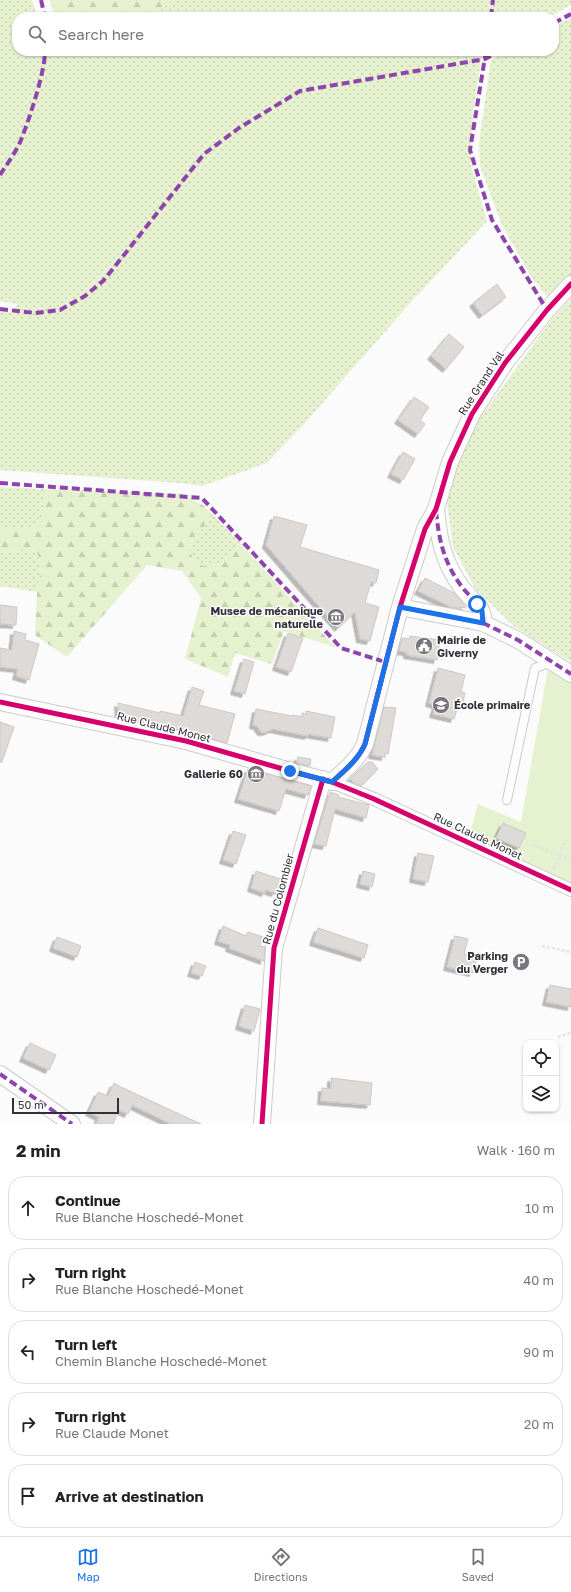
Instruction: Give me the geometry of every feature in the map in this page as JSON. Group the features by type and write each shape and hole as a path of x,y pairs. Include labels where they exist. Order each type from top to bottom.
{"street":[{"name":"Rue Grand Val","path":"436,509 450,462 472,414 505,363 547,310 571,284"},
{"path":"327,780 351,765 360,754 365,744 400,607 425,529 436,509"},
{"path":"436,509 439,540 444,555 462,588 482,611 483,623"},
{"path":"400,607 483,623 518,640 571,674"},
{"name":"Rue Claude Monet","path":"0,702 186,741 327,780 374,798 571,890"},
{"name":"Rue du Colombier","path":"262,1124 274,948 327,780"},
{"path":"0,1074 72,1124"}],"lane":[{"path":"507,800 535,668 552,662"}],"path":[{"path":"549,880 565,840"},
{"path":"532,844 571,861"},
{"path":"542,946 571,952"},
{"path":"558,1036 571,1033"}],"green space":[{"path":"0,0 32,0 35,12 12,12 12,56 482,56 473,114 471,165 487,221 411,302 304,424 267,463 202,486 180,483 0,470 0,311 11,313 18,304 0,301"},
{"path":"50,0 172,0 158,12 53,12"},
{"path":"172,0 571,0 571,5 558,12 158,12"},
{"path":"571,18 571,277 549,299 532,278 501,223 480,166 479,143 491,60 498,56 559,56 559,24"},
{"path":"571,298 571,662 515,627 475,588 453,547 446,494 462,443 551,320"},
{"path":"0,487 47,489 42,510 36,525 18,529 0,529"},
{"path":"47,489 183,494 204,506 213,515 189,545 193,561 203,566 215,565 230,556 241,544 335,647 284,631 272,664 235,653 228,677 185,659 201,598 182,571 147,565 67,657 35,635 37,592 41,567 37,552 24,549 0,553 0,529 18,529 36,525 42,510"},
{"path":"213,515 241,544 230,556 220,563 210,566 203,566 193,561 189,545"},
{"path":"24,549 37,552 41,567 37,592 0,586 0,553"},
{"path":"548,668 571,683 571,882 469,837 478,804 521,822"}],"building":[{"path":"497,284 506,297 482,315 473,303"},
{"path":"449,334 464,347 446,369 431,356"},
{"path":"414,397 429,407 420,420 425,424 418,434 398,420"},
{"path":"403,452 415,459 403,480 391,474"},
{"path":"274,516 307,525 300,547 379,570 376,583 371,582 365,603 379,607 370,641 360,639 355,612 338,628 266,545"},
{"path":"425,578 454,593 466,607 451,607 418,591"},
{"path":"0,605 17,607 16,625 0,624"},
{"path":"14,631 26,634 25,640 39,644 29,680 16,676 18,669 0,667 0,648 12,650"},
{"path":"288,633 303,638 291,672 276,667"},
{"name":"Mairie de Giverny","path":"410,636 440,640 437,660 407,655 407,652 399,651 402,638 409,639"},
{"path":"244,659 254,662 245,694 234,691"},
{"path":"438,668 465,675 461,692 465,693 462,707 458,706 454,719 433,714 436,705 429,703"},
{"path":"192,687 204,691 199,705 235,714 227,743 188,732 119,717 118,703 160,713 160,711 183,716"},
{"path":"384,707 396,708 388,754 385,753 385,757 372,755"},
{"path":"256,709 292,716 302,717 302,713 306,714 306,711 335,717 331,738 308,734 308,736 273,729 266,732 261,732 257,726 253,725"},
{"path":"0,722 14,727 2,762 0,762"},
{"path":"298,757 311,759 310,766 297,763"},
{"path":"368,762 372,762 378,769 361,786 354,783 350,779"},
{"path":"248,769 311,786 308,795 286,789 279,811 238,799"},
{"path":"330,792 339,795 338,797 369,805 366,818 335,809 326,846 314,844"},
{"path":"503,823 526,833 519,848 496,838"},
{"path":"233,831 246,835 236,864 223,860"},
{"path":"418,853 434,856 428,882 413,879"},
{"path":"256,871 283,880 280,891 276,890 275,893 266,890 265,893 251,888"},
{"path":"363,871 375,874 372,887 360,884"},
{"path":"223,926 246,936 248,932 263,937 260,946 265,947 264,961 229,948 230,945 218,941"},
{"path":"318,928 368,945 364,958 313,942"},
{"path":"455,936 468,939 464,954 477,958 473,973 447,967"},
{"path":"57,937 81,946 77,957 53,948"},
{"path":"195,962 206,966 202,976 191,973"},
{"path":"550,985 571,989 571,1007 546,1002"},
{"path":"245,1005 260,1009 254,1031 239,1026"},
{"path":"30,1043 56,1055 49,1070 23,1058"},
{"path":"331,1078 372,1083 370,1105 321,1101 322,1088 331,1089"},
{"path":"114,1083 201,1124 171,1124 132,1105 128,1114 119,1110 113,1124 96,1124 99,1117 89,1112 98,1092 108,1096"}],"marked path":[{"path":"41,0 44,12"},
{"path":"492,12 493,0"},
{"path":"559,20 571,14"},
{"path":"0,175 17,149 21,140 40,83 44,56"},
{"path":"485,56 470,150 492,220 547,310 545,313"},
{"path":"0,309 35,313 60,310 85,296 103,281 204,154 239,128 300,91 485,59 491,56"},
{"path":"0,483 202,498 341,648 385,662"},
{"path":"436,511 443,551 456,578 480,607 483,623"},
{"path":"400,607 483,623 518,640 571,674"},
{"path":"0,1074 72,1124"}],"cycle path":[{"path":"0,702 186,741 332,782 355,760 365,744 400,607 425,529 436,509 450,462 472,414 505,363 547,310 571,284"},
{"path":"262,1124 274,948 323,779"},
{"path":"332,782 374,799 571,890"}],"place":[{"name":"Musee de mécanique naturelle","path":"336,617"},
{"name":"Mairie de Giverny","path":"424,646"},
{"name":"École primaire","path":"441,705"},
{"name":"Gallerie 60","path":"256,774"},
{"name":"Parking du Verger","path":"521,962"}],"route":[{"path":"290,771 332,782 351,765 360,754 365,744 400,607 483,623 484,618 482,611 477,604"}]}
